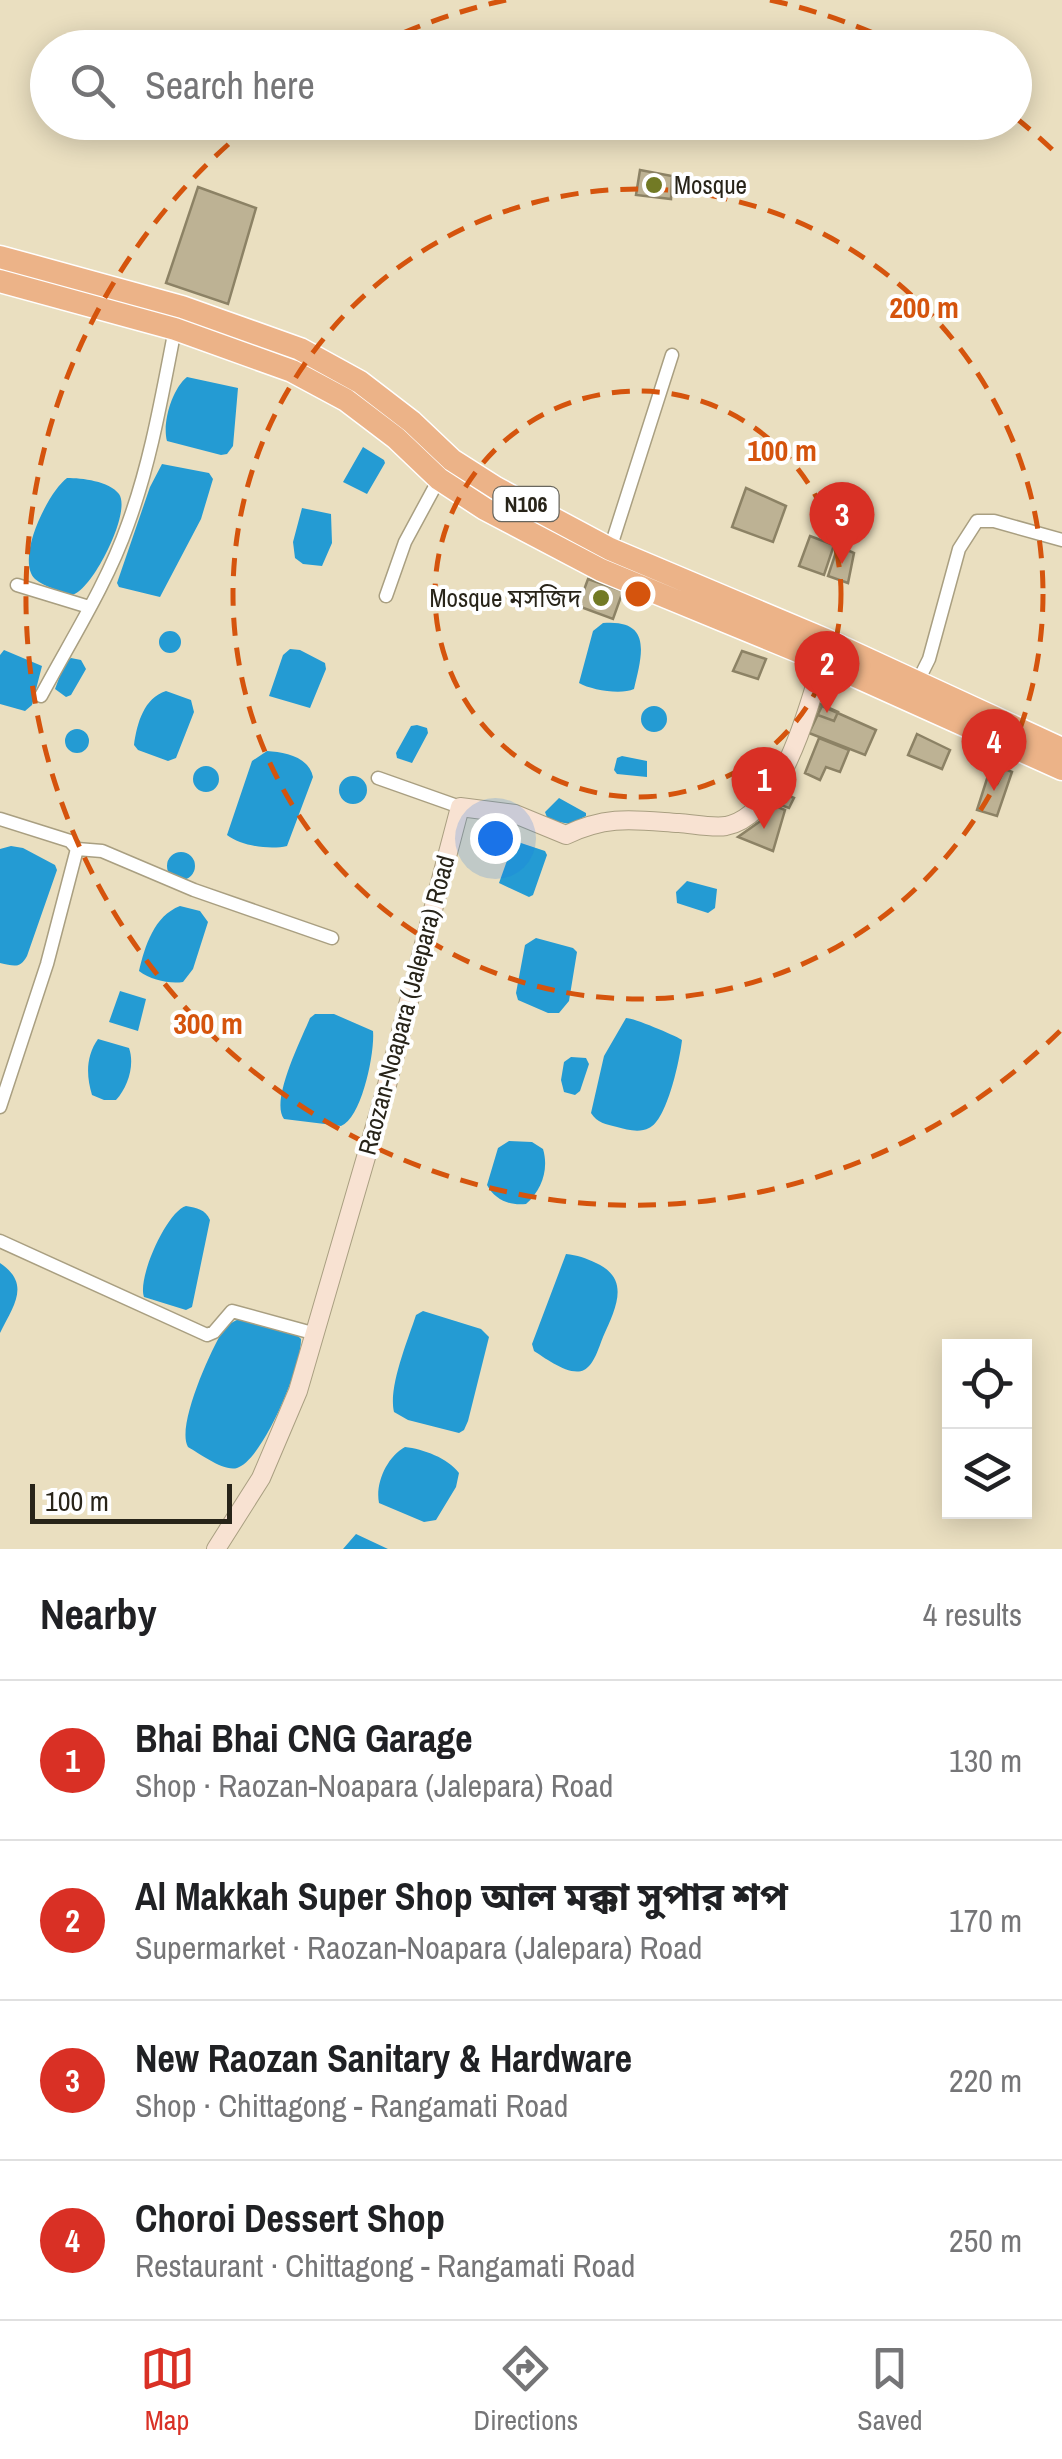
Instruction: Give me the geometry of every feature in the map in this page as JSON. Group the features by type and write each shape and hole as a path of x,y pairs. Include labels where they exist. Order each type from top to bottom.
{"highway":[{"name":"N106","path":"0,258 182,307 300,349 360,382 412,422 452,460 610,549 1062,769"},
{"name":"N106","path":"0,281 175,330 321,384 396,438 439,479 486,509 601,570 918,681 1062,748"}],"main road":[{"path":"460,806 516,814 566,835 593,822 626,818 725,826 755,812 776,781 790,756 825,651"},
{"name":"Raozan-Noapara (Jalepara) Road","path":"216,1549 261,1478 282,1432 316,1334 460,806"}],"street":[{"path":"42,696 128,526 153,442 175,330"},
{"path":"610,549 672,354"},
{"path":"386,596 405,542 439,479"},
{"path":"918,681 929,658 959,549 977,521 994,521 1062,540"},
{"path":"17,585 89,607"},
{"path":"378,778 460,806"},
{"path":"0,819 70,841 76,848 102,852 194,890 332,938"},
{"path":"0,1107 47,964 76,848"},
{"path":"0,1241 206,1335 214,1332 232,1312 316,1334"}],"water":[{"path":"187,377 238,388 233,446 227,454 167,441 170,407"},
{"path":"363,447 385,463 367,494 343,482"},
{"path":"162,464 209,473 213,479 201,519 160,597 119,587 117,583 150,487"},
{"path":"67,478 109,486 119,494 122,503 108,550 90,580 72,595 35,579 29,557 43,511"},
{"path":"302,508 331,514 332,543 322,566 303,564 295,558 293,542"},
{"path":"603,623 619,623 637,633 641,652 634,689 606,691 579,683 593,631"},
{"path":"166,631 174,631 181,642 174,653 166,653 159,646 159,638"},
{"path":"290,649 325,663 310,708 269,696 283,655"},
{"path":"4,650 42,666 32,705 25,711 0,704 0,655"},
{"path":"71,658 81,660 86,669 66,697 55,689 65,662"},
{"path":"166,691 191,700 194,712 176,758 168,761 134,745 147,705"},
{"path":"654,706 663,710 667,719 663,728 654,732 645,728 641,719 645,710"},
{"path":"411,726 427,728 428,733 412,763 397,758"},
{"path":"77,729 89,741 77,753 65,741"},
{"path":"267,751 301,760 313,777 287,846 272,848 240,842 227,835 252,761"},
{"path":"617,758 647,761 647,777 617,774"},
{"path":"206,766 216,769 216,789 206,792 196,789 193,779 196,769"},
{"path":"353,776 363,780 367,790 363,800 353,804 343,800 339,790 343,780"},
{"path":"559,798 586,816 570,824 548,820 545,812"},
{"path":"518,842 547,855 529,897 499,883 513,844"},
{"path":"23,848 55,865 57,870 27,956 16,966 0,963 0,849"},
{"path":"181,852 191,856 195,866 191,876 181,880 171,876 167,866 171,856"},
{"path":"687,881 717,889 715,908 708,913 677,903 676,892"},
{"path":"180,906 200,911 208,922 193,969 183,982 149,977 139,971 148,942 163,917"},
{"path":"536,938 577,952 569,1001 559,1013 548,1013 518,1000 525,945"},
{"path":"120,991 146,999 138,1031 109,1022"},
{"path":"315,1014 334,1014 373,1031 372,1054 361,1098 341,1126 284,1119 281,1110 288,1070"},
{"path":"626,1018 682,1040 667,1102 656,1123 642,1130 606,1124 591,1113 604,1056"},
{"path":"98,1039 129,1048 129,1076 116,1100 92,1095 88,1066"},
{"path":"571,1057 586,1058 589,1064 575,1095 564,1092 561,1080 564,1062"},
{"path":"509,1141 532,1142 543,1149 543,1179 526,1204 504,1201 487,1185 498,1148"},
{"path":"186,1206 203,1211 210,1220 192,1307 186,1310 144,1297 143,1288 149,1261 163,1232"},
{"path":"566,1254 585,1258 607,1270 614,1277 618,1295 596,1355 588,1368 578,1371 551,1362 534,1351 532,1344"},
{"path":"0,1263 15,1279 17,1295 0,1333"},
{"path":"423,1311 481,1329 489,1337 468,1421 459,1433 408,1420 394,1412 400,1364 416,1315"},
{"path":"242,1318 301,1339 295,1369 269,1431 247,1461 232,1468 188,1447 186,1437 190,1407 210,1356 224,1330"},
{"path":"405,1447 435,1455 459,1473 456,1487 436,1520 424,1522 379,1503 384,1471"},
{"path":"356,1534 388,1549 343,1549"}],"building":[{"name":"Mosque","path":"640,170 672,176 671,199 636,195"},
{"path":"198,187 256,208 228,304 166,283"},
{"path":"746,488 786,506 773,542 732,527"},
{"path":"810,536 834,545 824,575 799,566"},
{"path":"838,546 854,553 848,583 828,576"},
{"name":"Mosque মসজিদ","path":"588,579 623,591 613,619 578,606"},
{"path":"742,651 766,659 758,679 733,671"},
{"path":"820,704 838,712 834,721 815,714"},
{"path":"822,706 876,730 865,755 809,733"},
{"path":"917,734 950,750 942,769 908,755"},
{"path":"819,738 849,750 840,772 826,767 820,780 805,773"},
{"path":"992,763 1012,772 997,816 977,810"},
{"path":"780,792 794,798 789,808 775,803"},
{"path":"773,805 785,810 773,851 738,837 759,822"}],"place":[{"name":"Mosque","path":"654,185"},
{"name":"New Raozan Sanitary & Hardware","path":"842,564"},
{"name":"Mosque মসজিদ","path":"601,598"},
{"name":"Al Makkah Super Shop আল মক্কা সুপার শপ","path":"827,713"},
{"name":"Choroi Dessert Shop","path":"994,791"},
{"name":"Bhai Bhai CNG Garage","path":"764,829"}]}
